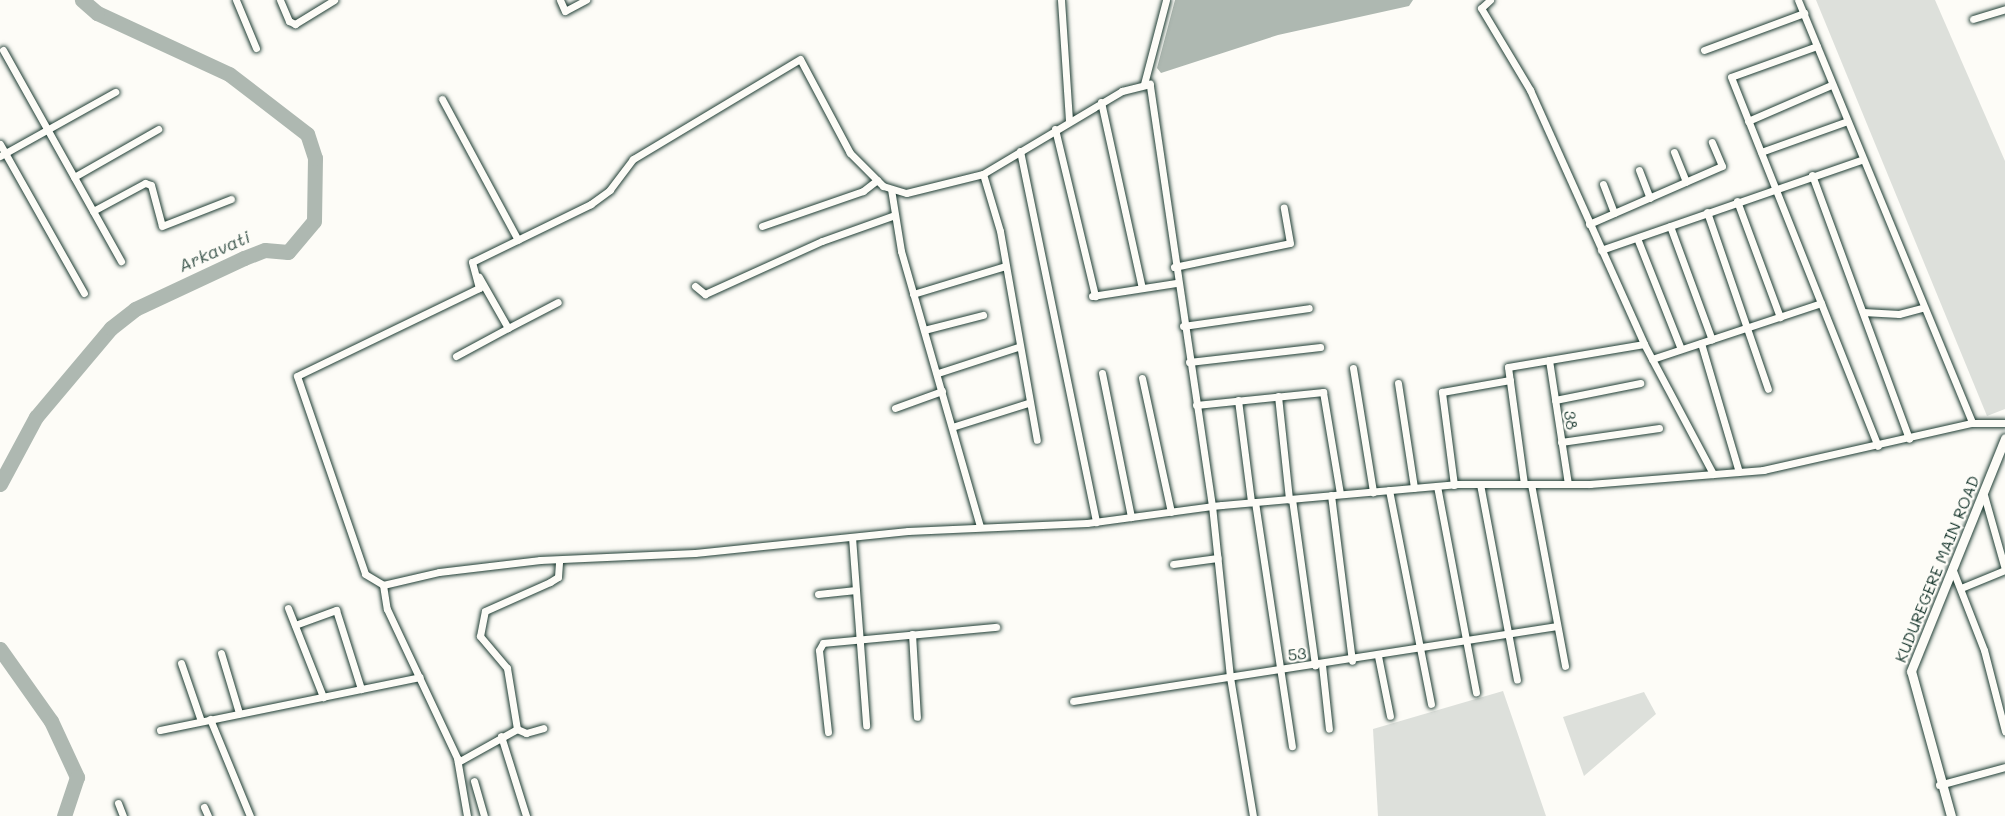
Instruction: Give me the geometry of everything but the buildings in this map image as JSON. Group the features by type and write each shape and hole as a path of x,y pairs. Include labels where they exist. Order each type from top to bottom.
{"street":[{"path":"236,0 256,48"},
{"path":"280,0 291,23 324,2 334,0"},
{"path":"560,0 565,11 586,0"},
{"path":"1061,0 1069,121"},
{"path":"1144,84 1166,0"},
{"path":"1490,0 1481,8 1530,90 1644,344 1713,474"},
{"path":"1798,0 1860,160 1972,423"},
{"path":"1973,19 2005,9"},
{"path":"1704,50 1804,13"},
{"path":"1817,46 1731,76 1878,446"},
{"path":"3,50 121,261"},
{"path":"508,328 472,262 591,204 610,190 633,159 800,59 850,153 877,180 891,189 906,193 983,174 1101,102 1144,84 1152,87 1176,283 1212,506 1230,677 1253,816"},
{"path":"1748,121 1831,85"},
{"path":"3,154 50,131 115,92"},
{"path":"442,99 518,240"},
{"path":"1101,102 1142,288"},
{"path":"1761,152 1845,122"},
{"path":"74,177 158,129"},
{"path":"1055,129 1093,296 1176,283"},
{"path":"1589,224 1722,166 1712,142"},
{"path":"0,144 3,154 84,293"},
{"path":"1020,151 1096,522"},
{"path":"1674,152 1686,182"},
{"path":"1601,250 1776,187 1860,160"},
{"path":"1639,171 1650,198"},
{"path":"983,174 1006,266 1028,403 1037,440"},
{"path":"1812,175 1909,439"},
{"path":"762,226 863,191 877,180"},
{"path":"93,212 145,183 151,185 162,226 231,199"},
{"path":"1603,184 1614,213"},
{"path":"891,189 913,294 938,374 980,527"},
{"path":"1737,201 1780,317"},
{"path":"1174,267 1290,243 1284,208"},
{"path":"1707,212 1768,389"},
{"path":"695,286 705,294 822,241 895,215"},
{"path":"1670,225 1712,340"},
{"path":"1637,237 1681,350"},
{"path":"913,294 1006,266"},
{"path":"479,277 479,288 297,376 365,574 383,585 439,572 980,527 1096,522 1212,506 1454,484 1568,484 1739,472 1878,446 1972,423 2005,423"},
{"path":"456,356 558,302"},
{"path":"1652,359 1821,303"},
{"path":"1183,326 1309,308"},
{"path":"1863,312 1899,314 1922,309"},
{"path":"924,330 983,315"},
{"path":"1565,666 1528,484 1508,367 1644,344"},
{"path":"1701,344 1739,472"},
{"path":"938,374 1018,346"},
{"path":"1189,362 1320,347"},
{"name":"38","path":"1549,360 1568,484"},
{"path":"1353,368 1373,492"},
{"path":"1102,373 1131,517"},
{"path":"1142,378 1171,512"},
{"path":"1454,484 1442,392 1510,380"},
{"path":"1398,383 1414,488"},
{"path":"1555,400 1640,383"},
{"path":"895,408 942,391"},
{"path":"1196,405 1323,392 1340,494"},
{"path":"1278,396 1291,499 1329,729"},
{"path":"1238,400 1292,746"},
{"path":"952,427 1028,403"},
{"path":"1561,442 1659,428"},
{"name":"KUDUREGERE MAIN ROAD","path":"1951,816 1939,785 1911,671 1984,495 2005,438"},
{"path":"1480,484 1517,680"},
{"path":"1437,486 1476,692"},
{"path":"1389,490 1431,704"},
{"path":"1331,495 1352,661"},
{"path":"1961,588 2005,570 1984,495"},
{"path":"852,537 866,725"},
{"path":"1173,564 1218,558"},
{"path":"517,729 507,668 479,631 487,607 558,577 559,561"},
{"path":"1952,568 1961,588 2005,731"},
{"path":"383,585 382,596 458,762 467,816"},
{"path":"818,594 856,590"},
{"path":"288,608 323,697"},
{"path":"295,625 336,610 361,689"},
{"name":"53","path":"1073,701 1246,674 1352,661 1556,626"},
{"path":"828,732 819,650 828,640 996,627"},
{"path":"912,634 917,717"},
{"path":"221,653 239,713"},
{"path":"1378,656 1390,716"},
{"path":"181,663 201,722"},
{"path":"160,730 420,677"},
{"path":"210,719 250,816"},
{"path":"458,762 517,729 526,733 543,728"},
{"path":"501,736 526,816"},
{"path":"1939,785 2005,767"},
{"path":"474,781 484,816"},
{"path":"118,803 123,816"},
{"path":"204,807 208,816"}],"shaded area":[{"path":"1175,0 1413,0 1409,6 1278,35 1161,73 1157,68"},
{"path":"1816,0 1935,0 2005,161 2005,409 1987,416"},
{"path":"1503,691 1546,816 1378,816 1373,729"},
{"path":"1644,692 1656,714 1584,776 1563,717"}],"waterway":[{"name":"Arkavati","path":"0,484 36,417 111,328 135,309 244,258 265,250 288,252 314,221 315,158 307,134 229,74 97,13 82,0"},
{"name":"Arkavati","path":"0,649 51,721 77,777 64,816"}]}
